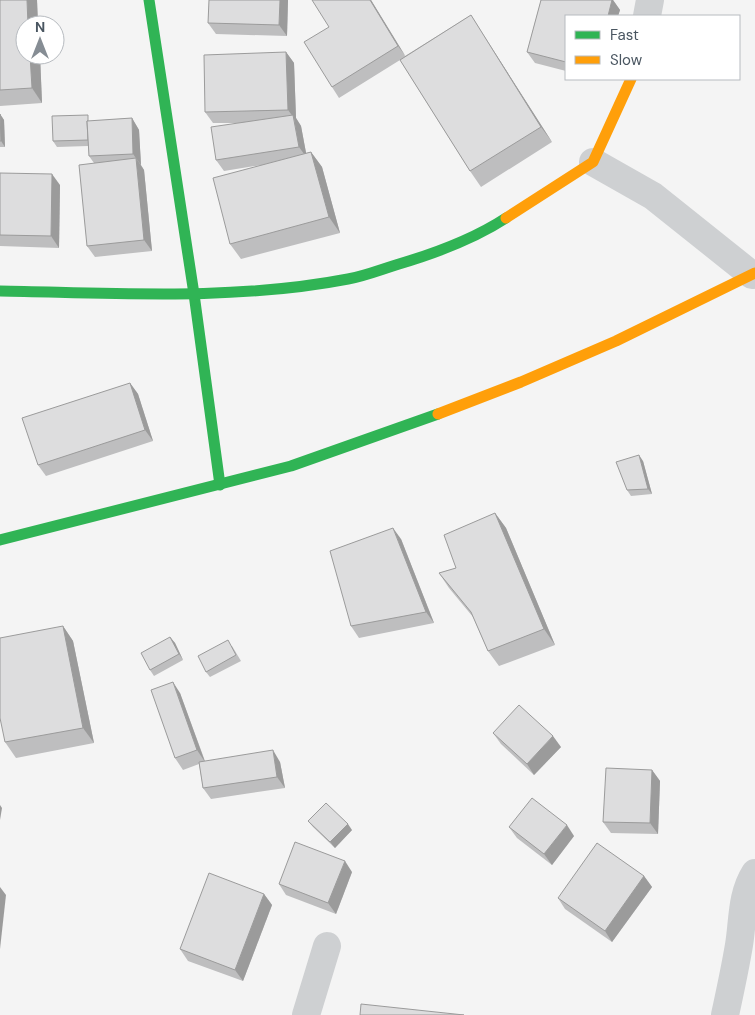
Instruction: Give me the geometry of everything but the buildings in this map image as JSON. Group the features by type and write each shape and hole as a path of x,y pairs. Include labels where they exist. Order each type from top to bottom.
{"street":[{"path":"149,0 194,294 220,485"},
{"path":"648,15 650,0"},
{"path":"0,292 194,294 266,290 349,279 430,255 492,227 593,162 630,80"},
{"path":"0,540 220,485 308,460 429,418 616,342 753,274 653,196 593,162"},
{"path":"725,1015 739,946 745,896 749,883 755,873"},
{"path":"306,1015 327,946"}],"traffic: fast":[{"path":"149,0 194,294 220,485"},
{"path":"0,291 175,294 218,293 305,286 361,276 427,255 468,239 506,218"},
{"path":"0,540 291,466 438,414"}],"traffic: slow":[{"path":"506,218 593,162 631,80"},
{"path":"438,414 521,382 616,341 755,273"}]}
